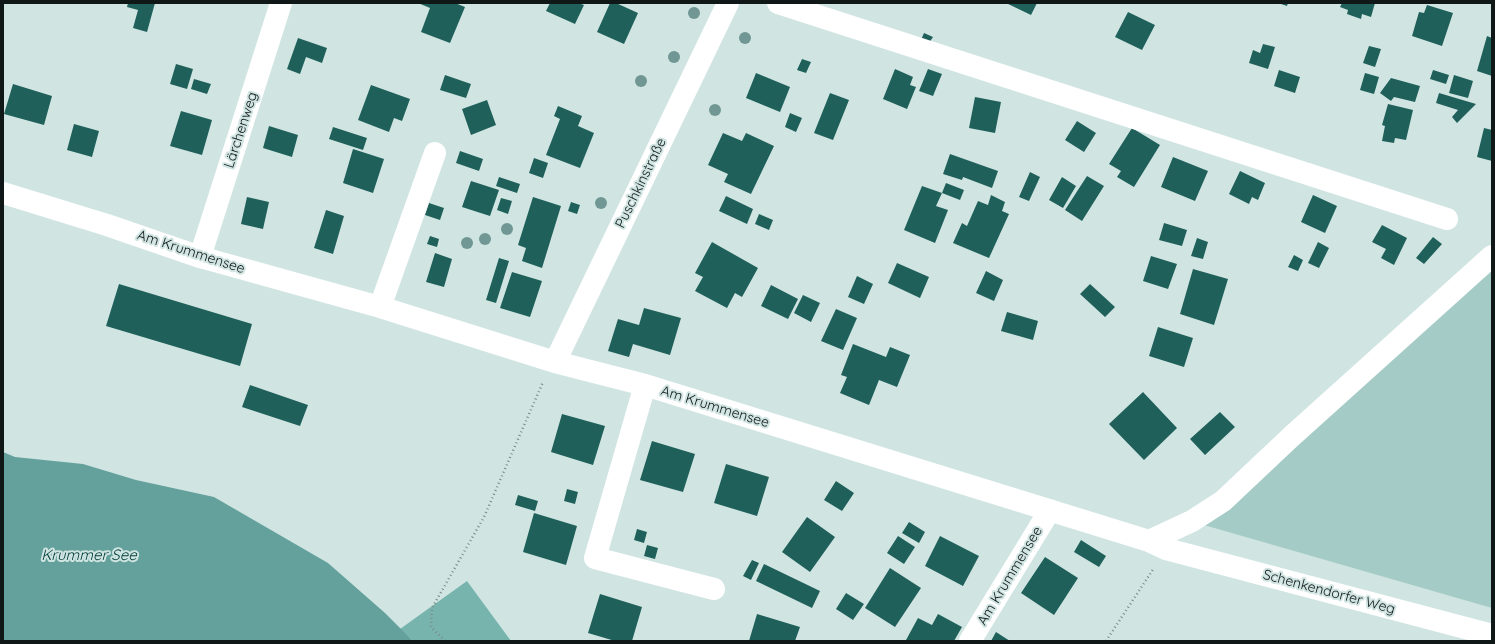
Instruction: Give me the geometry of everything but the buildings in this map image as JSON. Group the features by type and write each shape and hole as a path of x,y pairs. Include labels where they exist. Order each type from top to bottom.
{"street":[{"name":"Lärchenweg","path":"200,257 281,3"},
{"name":"Puschkinstraße","path":"554,362 728,3"},
{"path":"778,3 1447,219"},
{"path":"380,307 435,153"},
{"name":"Am Krummensee","path":"3,193 107,225 200,257 380,307 554,362 645,385 1050,510 1158,545"},
{"path":"1158,545 1223,501 1292,436 1489,266"},
{"path":"645,385 595,558 714,589"},
{"name":"Am Krummensee","path":"970,641 1050,510"},
{"name":"Schenkendorfer Weg","path":"1158,545 1492,635"}],"path":[{"path":"445,641 431,627 432,608 484,517 545,378 554,362"},
{"path":"1106,641 1158,545"}],"shaded area":[{"path":"1492,265 1492,608 1204,525"},
{"path":"467,581 511,641 413,641 400,629"}],"water":[{"name":"Krummer See","path":"3,452 15,457 83,464 136,480 214,497 328,563 385,613 413,641 3,641"}]}
